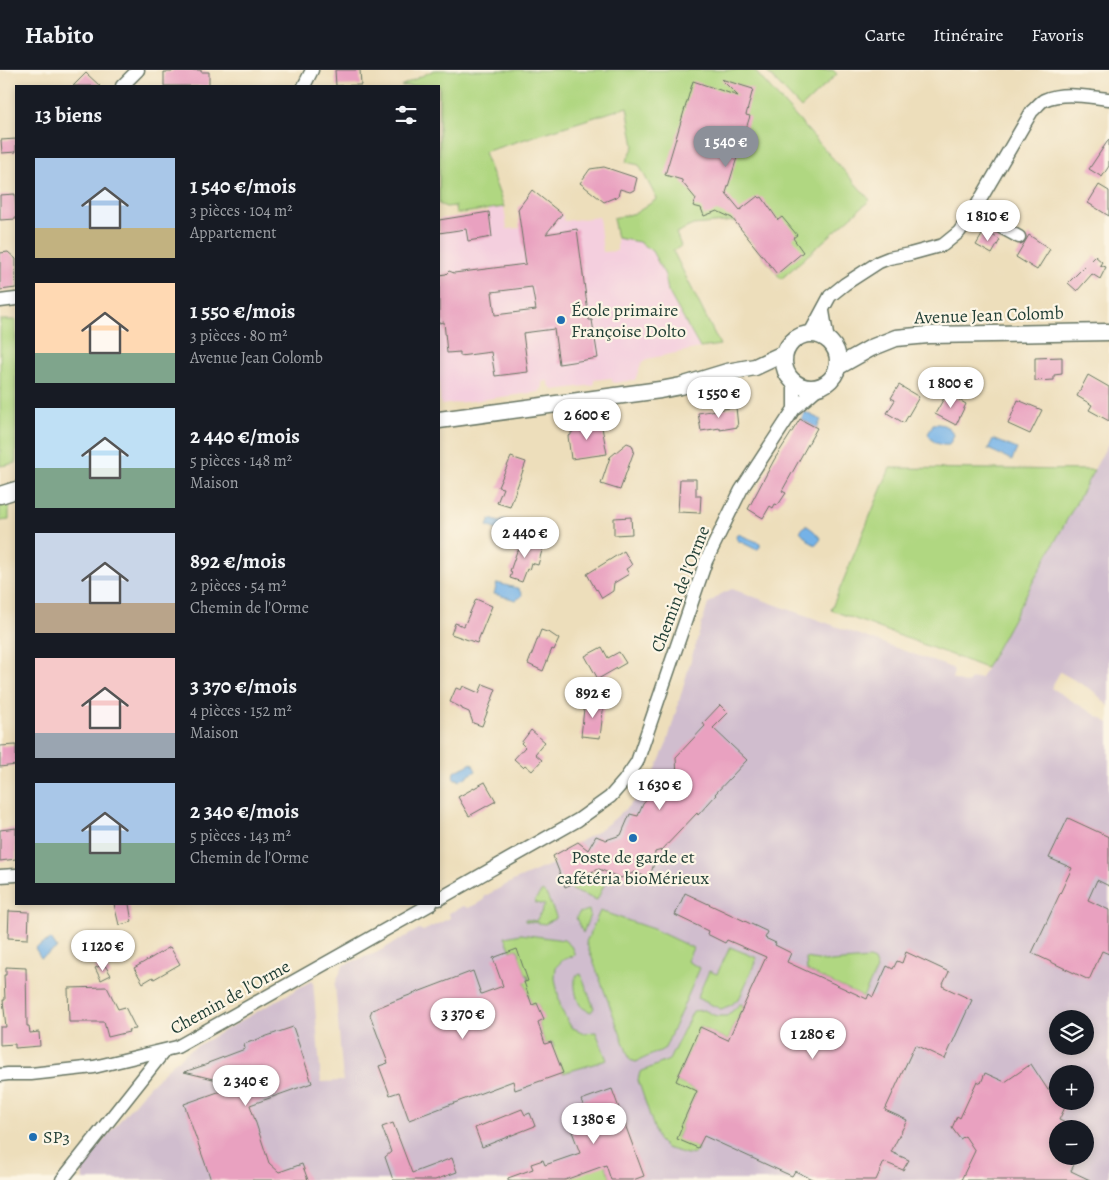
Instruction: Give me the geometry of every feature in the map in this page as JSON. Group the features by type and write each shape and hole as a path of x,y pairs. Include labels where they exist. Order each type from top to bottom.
{"street":[{"path":"123,85 138,70"},
{"path":"304,85 312,70"},
{"path":"808,335 830,296 845,284 879,262 943,245 959,232 973,212 1032,111 1043,100 1061,95 1109,99"},
{"path":"973,212 1019,237"},
{"path":"0,300 15,299"},
{"path":"755,367 811,388 819,387 828,382 834,376 837,367 837,354 831,345 822,311"},
{"name":"Avenue Jean Colomb","path":"837,367 872,348 896,338 928,335 1109,332"},
{"path":"794,409 792,380 784,362 785,353 789,346 794,340 808,335 816,335 831,345"},
{"name":"Avenue Jean Colomb","path":"831,345 872,348"},
{"path":"440,420 681,386 727,372 755,367 785,353"},
{"name":"Chemin de l'Orme","path":"440,898 578,820 610,797 624,781 637,762 706,561 741,490 794,409 819,387"},
{"path":"0,489 15,489"},
{"path":"0,495 15,489"},
{"path":"0,876 15,875"},
{"name":"Chemin de l'Orme","path":"0,1075 31,1074 94,1067 177,1047 429,905"},
{"path":"62,1180 165,1050"}],"shaded area":[{"name":"École primaire Françoise Dolto","path":"532,190 562,214 564,221 599,217 603,252 617,251 617,238 639,242 652,251 665,275 668,291 700,348 647,359 642,362 635,380 613,383 611,378 594,380 594,385 554,390 550,387 548,381 542,382 543,387 539,392 441,405 440,219 489,212 488,209 504,207 507,229 520,228 518,209"},
{"path":"1109,442 1109,706 1092,690 1060,672 1051,688 1109,723 1109,1180 83,1180 82,1166 149,1086 169,1067 188,1051 313,980 321,1082 343,1081 335,985 343,965 376,953 419,929 423,931 450,918 449,913 464,906 468,908 483,901 485,896 515,880 555,863 553,856 595,833 633,802 654,773 667,743 708,604 721,594 732,589 952,668 954,671 952,679 967,684 971,679 981,678"}],"green space":[{"path":"434,70 754,70 870,200 781,279 735,221 693,225 676,233 681,246 673,251 720,345 700,348 668,291 665,275 652,251 639,242 617,238 613,218 636,213 657,199 639,165 626,162 634,146 627,107 484,152 504,207 456,214 455,206 446,207 440,204 440,85 403,85"},
{"path":"765,70 833,70 837,74 801,108"},
{"path":"0,320 15,320 15,463 0,466"},
{"path":"890,468 1094,470 986,668 831,610"},
{"path":"5,502 9,507 9,520 0,521 0,503"},
{"path":"597,870 604,878 605,883 597,900 571,890 580,881 578,877"},
{"path":"542,891 546,894 556,918 545,924 525,921 525,919 536,921 545,905 534,901"},
{"path":"589,910 590,915 583,933 576,918 579,913"},
{"path":"600,911 653,929 693,948 687,961 700,968 665,1048 636,1062 630,1060 586,942"},
{"path":"521,934 564,940 571,946 575,955 563,960 556,967 555,978 561,1009 571,1027 584,1033 596,1032 607,1060 563,1073 552,1047 554,1046 552,1042 545,1044 538,1022 543,1019 537,1003 532,1005 524,982 529,980 528,975 526,975 520,954 517,949 511,951 505,937"},
{"path":"730,947 757,958 740,997 731,1005 721,1009 697,998 709,971 717,974"},
{"path":"806,958 830,962 869,959 874,961 877,969 863,997 807,971"},
{"path":"581,974 594,1008 591,1012 580,1005 576,995 575,979 576,976"},
{"path":"740,1004 744,1005 728,1040 700,1027 676,1081 697,1091 677,1138 698,1148 695,1153 687,1154 666,1148 658,1140 638,1080 640,1072 669,1060 693,1011 704,1010 716,1016 727,1016"},
{"path":"603,1158 611,1180 565,1180"}],"water":[{"path":"805,412 821,420 817,428 801,419"},
{"path":"933,424 943,425 952,432 954,435 949,445 939,444 930,437 928,434"},
{"path":"993,439 1017,449 1012,460 988,449"},
{"path":"490,519 500,522 504,519 507,521 503,533 487,526"},
{"path":"806,525 821,539 816,545 810,542 800,531"},
{"path":"738,534 760,543 760,547 755,549 737,540 736,536"},
{"path":"497,583 520,589 522,596 516,600 494,594"},
{"path":"472,763 476,771 459,781 453,777 454,772"},
{"path":"51,939 57,948 41,958 35,948"}],"building":[{"path":"172,70 201,70 201,72 209,72 209,85 164,85 164,72 172,72"},
{"path":"335,70 360,70 361,85 336,85"},
{"path":"86,73 99,85 74,85"},
{"path":"721,79 753,89 746,115 750,116 726,193 740,210 758,196 762,197 778,220 782,217 797,235 793,238 803,252 777,274 732,218 717,211 704,216 701,208 693,206 696,199 682,180 665,175 693,81 738,96"},
{"path":"15,139 15,152 2,153 1,140"},
{"path":"1109,139 1109,166 1102,177 1089,169"},
{"path":"604,167 637,178 634,190 630,192 620,189 618,196 604,202 580,183 590,169"},
{"path":"1099,185 1109,191 1109,216 1088,203"},
{"path":"532,190 562,214 546,234 577,229 589,320 592,320 598,358 559,364 554,329 523,333 528,372 495,376 491,352 460,356 460,352 447,353 444,322 440,323 440,275 446,274 449,271 454,273 526,264 518,209","holes":["532,287 536,310 495,315 492,292"]},
{"path":"15,194 15,219 0,220 0,195"},
{"path":"489,212 492,237 468,241 466,229 440,233 440,220"},
{"path":"985,230 1000,240 992,254 976,245"},
{"path":"1029,235 1050,249 1037,270 1016,257"},
{"path":"8,252 15,258 15,288 0,290 0,253"},
{"path":"1095,256 1102,262 1100,265 1106,267 1100,279 1092,274 1077,291 1068,283"},
{"path":"1062,357 1062,374 1054,375 1054,380 1035,381 1035,358"},
{"path":"1088,375 1109,387 1109,421 1089,410 1092,405 1077,396"},
{"path":"899,385 919,397 904,423 887,413 895,400 891,398"},
{"path":"947,393 966,404 956,425 935,414"},
{"path":"1018,400 1042,410 1030,434 1008,424"},
{"path":"736,407 738,427 701,431 698,413"},
{"path":"800,419 817,428 782,491 786,493 778,505 775,504 773,508 770,506 763,518 748,509 774,460"},
{"path":"601,422 607,454 571,459 568,436 573,432 573,428 577,428 577,425"},
{"path":"627,443 632,445 634,451 620,490 601,484 610,457"},
{"path":"511,457 526,462 510,507 497,503 503,488 498,487"},
{"path":"680,479 696,479 696,496 701,496 700,513 678,512"},
{"path":"631,517 632,534 614,535 614,518"},
{"path":"523,537 535,540 534,544 543,547 538,565 531,563 522,582 510,578 512,572 510,571"},
{"path":"624,551 632,565 626,569 629,574 614,583 613,591 602,598 587,574"},
{"path":"476,599 492,606 477,643 451,634 455,623 464,626"},
{"path":"541,630 559,639 554,650 552,649 543,671 528,664"},
{"path":"602,647 608,658 619,652 626,663 598,679 585,656"},
{"path":"483,684 496,689 482,726 473,723 469,712 450,702 456,688 461,690 463,686 479,693"},
{"path":"585,700 604,702 600,738 581,736"},
{"path":"720,705 728,713 713,728 747,760 698,815 697,813 662,850 655,852 654,863 648,878 635,872 621,878 599,869 578,877 579,881 565,887 553,856 578,842 588,850 596,836 606,840 621,835 630,814 638,816 643,804 652,794 677,780 676,757 705,726 703,723"},
{"path":"531,730 545,742 535,754 542,760 532,771 525,765 523,767 514,759 525,747 521,743"},
{"path":"15,745 15,765 0,767 0,746"},
{"path":"485,782 496,801 469,816 458,797"},
{"path":"1068,818 1109,837 1109,886 1097,880 1088,900 1109,910 1109,954 1102,951 1089,980 1032,953 1072,868 1049,858"},
{"path":"15,828 15,859 0,861 0,830"},
{"path":"685,893 768,932 765,938 791,953 787,962 867,999 869,994 873,997 887,966 893,969 897,961 902,963 906,952 949,972 942,986 972,1000 945,1059 915,1045 885,1110 907,1120 891,1152 909,1160 903,1170 884,1162 876,1180 814,1180 795,1171 792,1176 704,1136 698,1148 677,1139 697,1091 676,1081 700,1027 728,1040 766,957 727,940 725,943 707,934 708,931 675,915"},
{"path":"114,905 129,905 132,922 119,925"},
{"path":"9,911 29,912 28,939 8,938"},
{"path":"170,947 180,964 143,983 134,968"},
{"path":"517,949 528,981 524,982 532,1005 537,1003 544,1019 538,1022 545,1044 551,1042 563,1073 515,1090 513,1081 409,1120 399,1092 390,1095 379,1066 388,1063 370,1015 372,1010 473,971 481,994 503,986 493,958"},
{"path":"104,964 111,975 101,980 95,968"},
{"path":"6,967 26,968 27,1026 29,1026 30,1033 39,1032 40,1046 15,1048 15,1044 0,1045 0,1027 6,1027 3,1000 5,1000 4,975 6,975"},
{"path":"107,987 118,1009 125,1007 136,1029 108,1037 104,1022 69,1022 68,988"},
{"path":"293,1027 312,1083 250,1105 269,1163 279,1172 302,1164 308,1180 211,1180 184,1104 238,1085 184,1072 245,1049 244,1044"},
{"path":"1031,1064 1048,1090 1049,1088 1049,1110 1064,1110 1059,1120 1049,1120 1049,1165 1074,1165 1071,1171 1090,1180 961,1180 975,1151 965,1136 960,1139 952,1128 957,1116 960,1118 977,1081 981,1083 985,1073 1005,1082"},
{"path":"612,1089 644,1176 633,1180 611,1180 606,1165 565,1180 508,1180 508,1178 533,1169 531,1164 543,1160 545,1165 580,1153 567,1118 586,1111 581,1100"},
{"path":"522,1109 525,1115 530,1113 535,1126 482,1147 475,1128"},
{"path":"393,1123 412,1173 452,1158 457,1172 435,1180 393,1180 385,1157 391,1152 382,1127"}],"place":[{"name":"École primaire Françoise Dolto","path":"561,320"},
{"name":"Poste de garde et cafétéria bioMérieux","path":"633,838"},
{"name":"SP3","path":"33,1137"}]}
